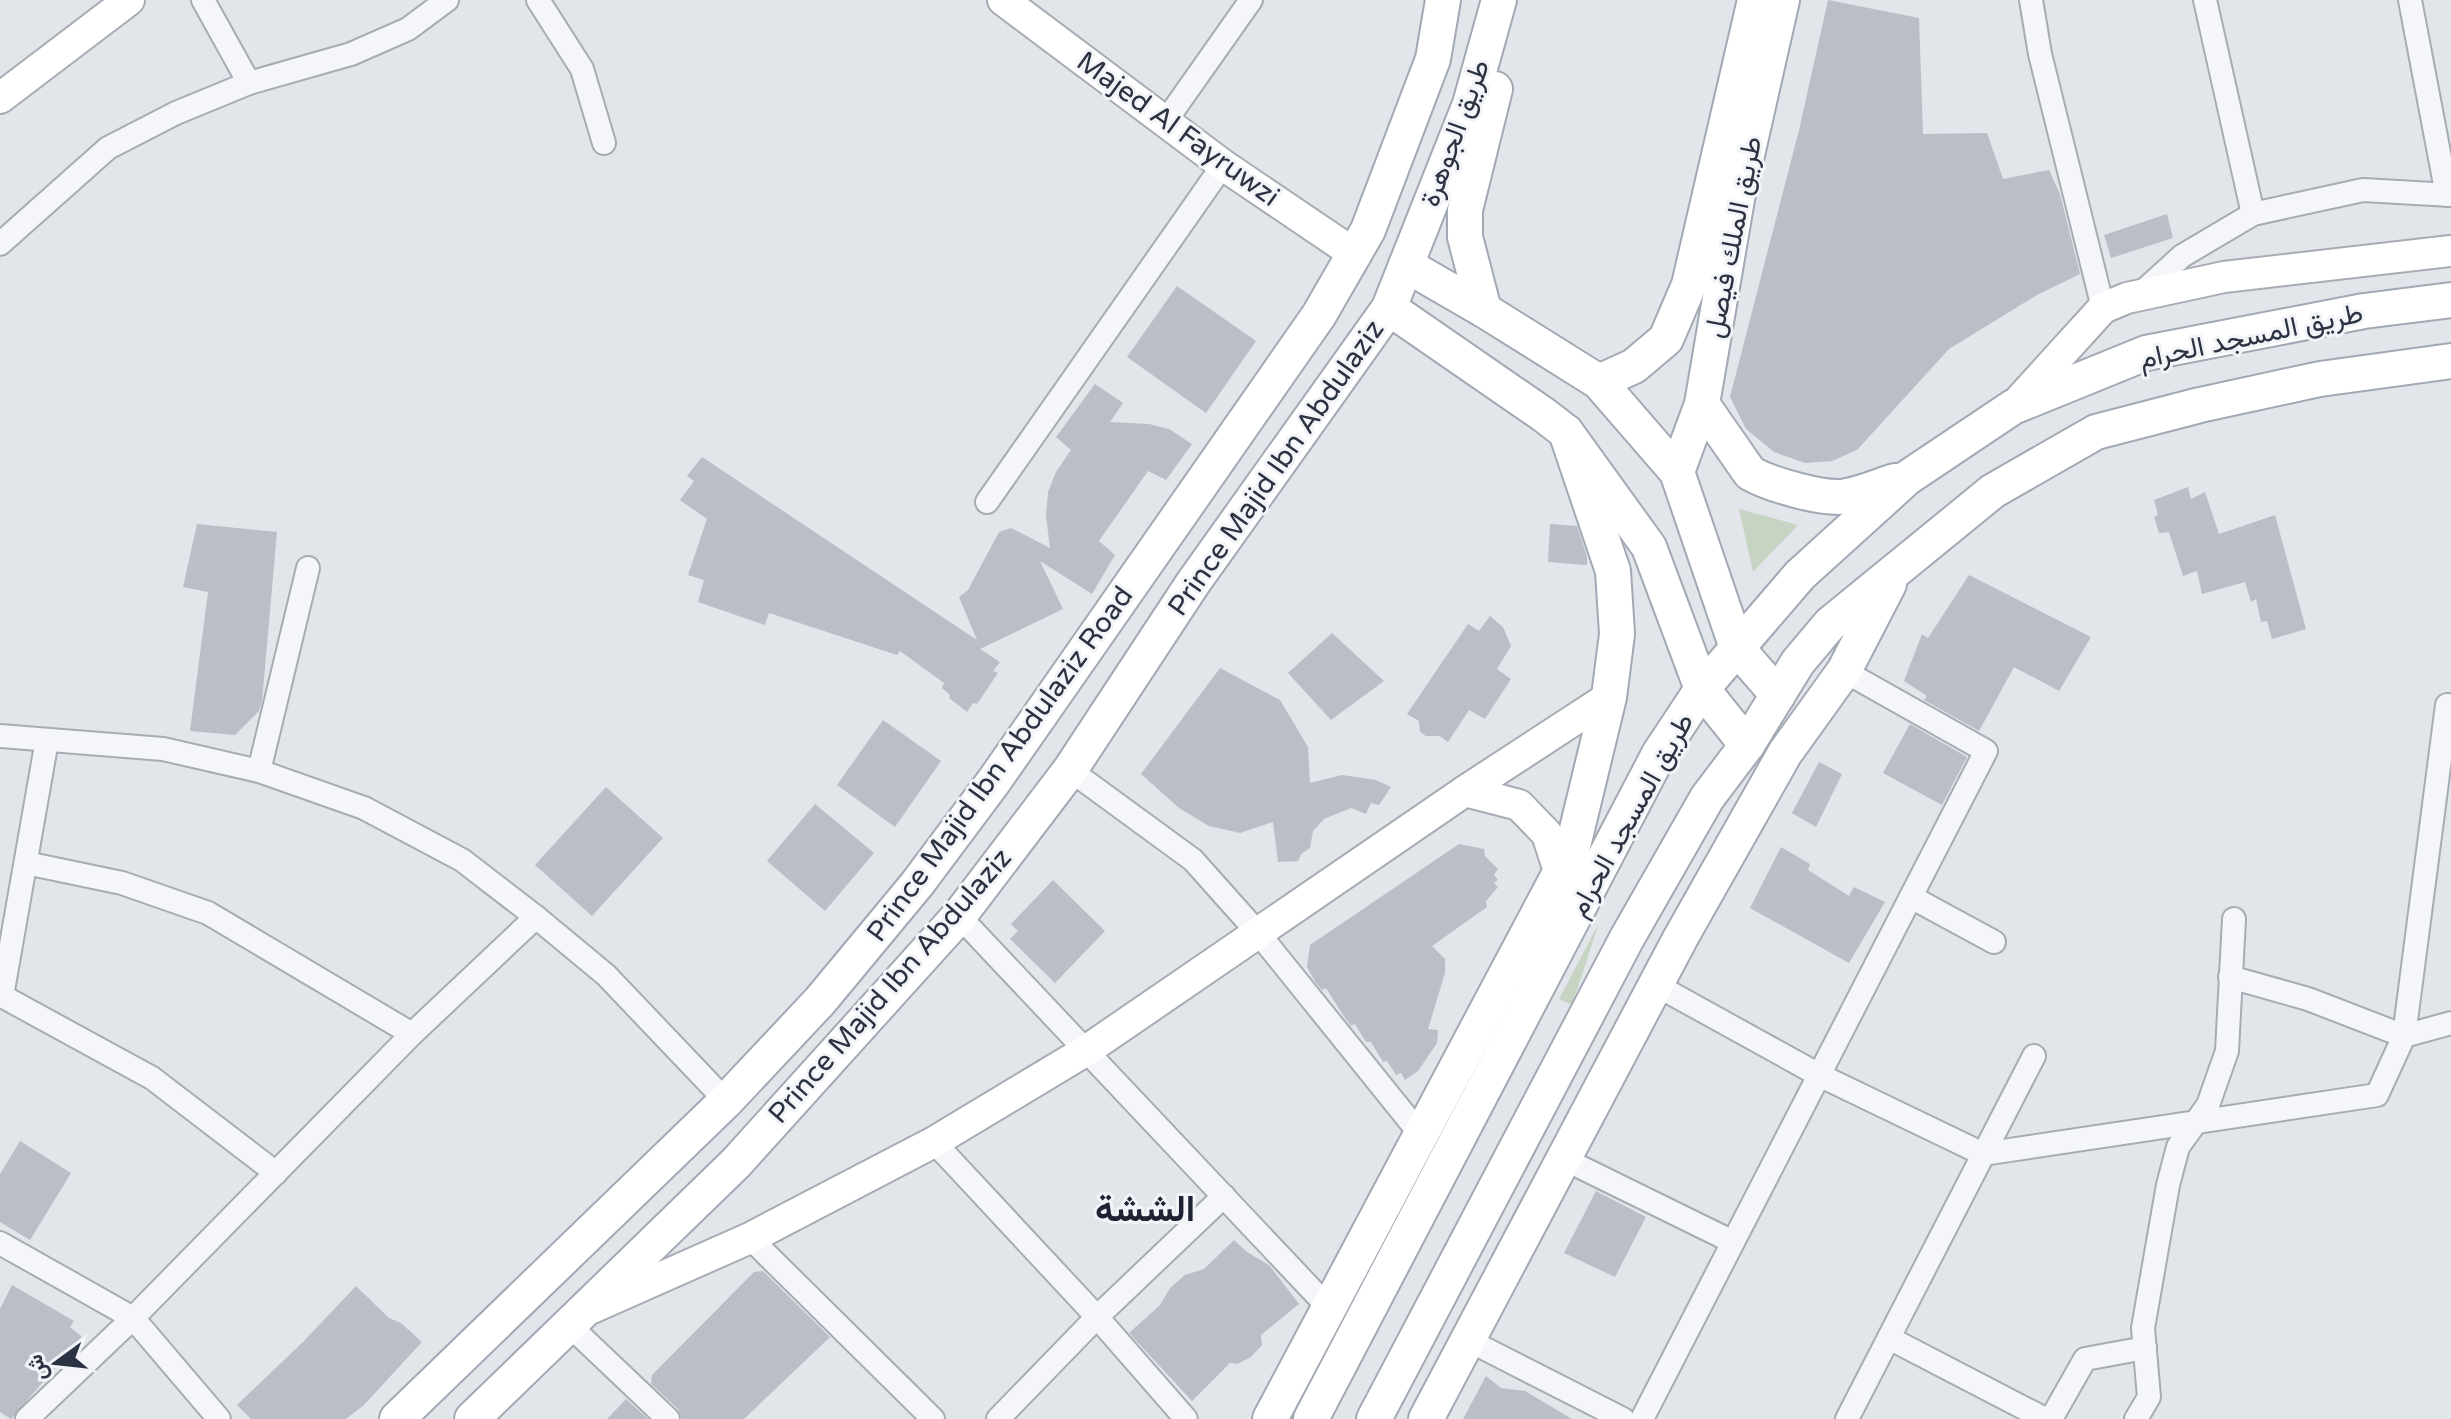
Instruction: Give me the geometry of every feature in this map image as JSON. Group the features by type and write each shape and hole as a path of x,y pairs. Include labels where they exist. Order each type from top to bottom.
{"main road":[{"name":"Prince Majid Ibn Abdulaziz Road","path":"397,1419 726,1101 820,1001 917,884 994,781 1319,315 1356,255 1433,59 1443,0"},
{"name":"طريق الملك فيصل","path":"1599,382 1634,366 1666,339 1689,285 1755,0"},
{"name":"طريق الملك فيصل","path":"1677,472 1702,404 1737,199 1782,0"},
{"path":"1484,310 1465,237 1465,210 1497,82 1499,1"},
{"name":"طريق الجوهرة","path":"1406,265 1470,104 1499,1"},
{"path":"1406,265 1599,382 1677,472 1737,648 1778,695"},
{"name":"Prince Majid Ibn Abdulaziz","path":"472,1419 736,1163 959,916 1070,770 1193,583 1389,308 1406,265"},
{"name":"طريق المسجد الحرام","path":"1311,1419 1659,754 1702,689 1800,575 1907,478 2013,407 2146,353 2364,311 2451,300"},
{"path":"1389,308 1566,432 1649,547 1702,689 1747,745"},
{"name":"طريق المسجد الحرام","path":"1374,1419 1627,938 1707,798 1747,745 1798,662 1830,624 1993,491 2096,432 2320,379 2451,361"},
{"path":"1702,404 1750,473 1761,480 1786,488 1844,497 1907,478"},
{"path":"1270,1419 1572,850 1609,697 1617,634 1613,571 1566,432"},
{"path":"1154,554 1193,583"},
{"path":"1426,1419 1656,985 1785,753 1844,671 1895,573"},
{"path":"1336,1295 1373,1302"}],"street":[{"path":"0,98 129,0"},
{"path":"203,0 249,83"},
{"path":"0,244 108,148 176,113 249,83 351,54 408,29 447,0"},
{"path":"538,0 582,69 604,143"},
{"name":"Majed Al Fayruwzi","path":"1003,0 1223,165 1356,255"},
{"path":"1165,122 1251,0"},
{"path":"2031,0 2040,54 2103,308"},
{"path":"2205,0 2253,214"},
{"path":"2138,295 2182,256 2253,214 2363,190 2449,195 2410,0"},
{"path":"987,502 1223,165"},
{"path":"2013,407 2103,308 2138,295 2224,277 2451,251"},
{"path":"259,771 308,568"},
{"path":"1642,1419 1986,751 1844,671"},
{"path":"668,1419 573,1319 750,1238 934,1142 1087,1050 1465,791 1609,697"},
{"path":"1656,985 1819,1075 1983,1154 2377,1095 2404,1036 2447,705"},
{"path":"0,736 163,749 259,771 378,816 462,860 536,917 606,975 726,1101"},
{"path":"47,740 1,996 152,1078 276,1173"},
{"path":"1070,770 1193,860 1259,934 1421,1135"},
{"path":"1465,791 1519,805 1547,834 1560,874"},
{"path":"26,863 122,883 208,913 412,1034"},
{"path":"1911,897 1994,942"},
{"path":"959,916 1224,1196 1336,1295"},
{"path":"27,1419 133,1318 412,1034 536,917"},
{"path":"2136,1419 2149,1397 2143,1328 2168,1185 2178,1147 2208,1105 2227,1051 2234,919"},
{"path":"2230,977 2308,999 2404,1036 2451,1023"},
{"path":"1847,1419 2034,1056"},
{"path":"934,1142 1097,1317 1186,1419"},
{"path":"1564,1159 1733,1242"},
{"path":"998,1419 1097,1317 1224,1196"},
{"path":"750,1238 933,1419"},
{"path":"0,1243 133,1318 219,1419"},
{"path":"1889,1338 2048,1419 2085,1359 2145,1348"},
{"path":"1468,1340 1623,1419"}],"green space":[{"path":"1739,509 1798,525 1753,572"},
{"path":"1599,923 1572,1005 1559,999"}],"building":[{"path":"1828,0 1919,18 1923,134 1987,133 2003,179 2049,170 2060,194 2080,274 2037,295 1949,349 1857,450 1832,461 1805,463 1774,452 1746,429 1730,397 1799,130"},
{"path":"2167,214 2173,238 2111,258 2104,235"},
{"path":"1177,286 1256,341 1206,413 1127,357"},
{"path":"1095,384 1123,403 1110,422 1149,424 1169,429 1192,444 1166,480 1148,471 1099,541 1115,555 1092,594 1040,561 1063,609 980,649 1000,662 993,671 998,673 977,704 973,703 967,712 949,698 950,695 942,688 944,683 900,651 897,655 769,613 765,625 698,602 704,580 688,575 707,519 680,500 694,481 687,476 702,457 977,640 959,597 968,590 999,532 1011,528 1050,548 1046,516 1048,492 1056,472 1071,450 1056,437"},
{"path":"2188,487 2191,499 2205,492 2219,534 2275,515 2306,629 2272,639 2267,621 2261,622 2256,599 2251,602 2245,582 2202,594 2197,571 2183,576 2169,532 2159,533 2154,517 2158,515 2154,500"},
{"path":"197,524 277,532 262,701 259,711 235,735 190,731 208,592 183,587"},
{"path":"1550,524 1577,526 1587,565 1548,562"},
{"path":"1969,575 2091,637 2059,691 2014,667 1979,731 1924,700 1927,696 1904,681 1922,634 1928,638"},
{"path":"1490,616 1503,627 1511,646 1497,669 1511,679 1485,719 1469,710 1448,742 1440,736 1426,736 1420,732 1419,721 1407,714 1468,624 1479,631"},
{"path":"1332,633 1384,681 1331,720 1288,673"},
{"path":"1220,668 1280,700 1308,747 1310,783 1342,775 1376,780 1391,787 1379,805 1371,803 1366,814 1351,808 1324,819 1313,831 1310,848 1301,854 1298,861 1278,862 1273,822 1240,833 1209,826 1179,808 1141,774"},
{"path":"883,720 941,761 895,827 837,785"},
{"path":"1910,724 1967,757 1942,805 1883,773"},
{"path":"1819,762 1842,774 1816,827 1792,813"},
{"path":"606,787 663,838 592,916 535,865"},
{"path":"815,804 874,853 825,911 767,861"},
{"path":"1459,844 1484,849 1485,856 1498,869 1494,875 1498,880 1494,883 1498,887 1486,901 1487,907 1432,946 1445,959 1445,973 1428,1029 1438,1030 1437,1043 1418,1071 1405,1080 1401,1073 1396,1075 1387,1061 1383,1062 1355,1024 1351,1026 1326,988 1322,990 1316,983 1307,967 1310,945"},
{"path":"1781,847 1810,864 1808,870 1849,896 1854,887 1885,902 1849,963 1750,908"},
{"path":"1053,880 1105,931 1055,983 1010,939 1018,931 1011,924"},
{"path":"20,1141 71,1173 30,1240 0,1222 0,1174"},
{"path":"1596,1191 1646,1217 1615,1277 1564,1253"},
{"path":"1234,1240 1269,1265 1299,1304 1261,1335 1262,1345 1251,1357 1237,1364 1230,1363 1192,1401 1129,1333 1160,1305 1170,1288 1185,1275 1204,1269"},
{"path":"763,1271 830,1337 744,1419 682,1419 678,1409 651,1384 652,1375 754,1272"},
{"path":"12,1285 74,1321 70,1327 82,1337 11,1419 0,1412 0,1309"},
{"path":"356,1286 389,1318 401,1323 422,1342 364,1405 346,1419 251,1419 237,1405"},
{"path":"1486,1376 1501,1388 1525,1391 1572,1419 1463,1419"},
{"path":"626,1399 648,1419 607,1419"}],"district":[{"name":"الششة","path":"1145,1209"}]}
